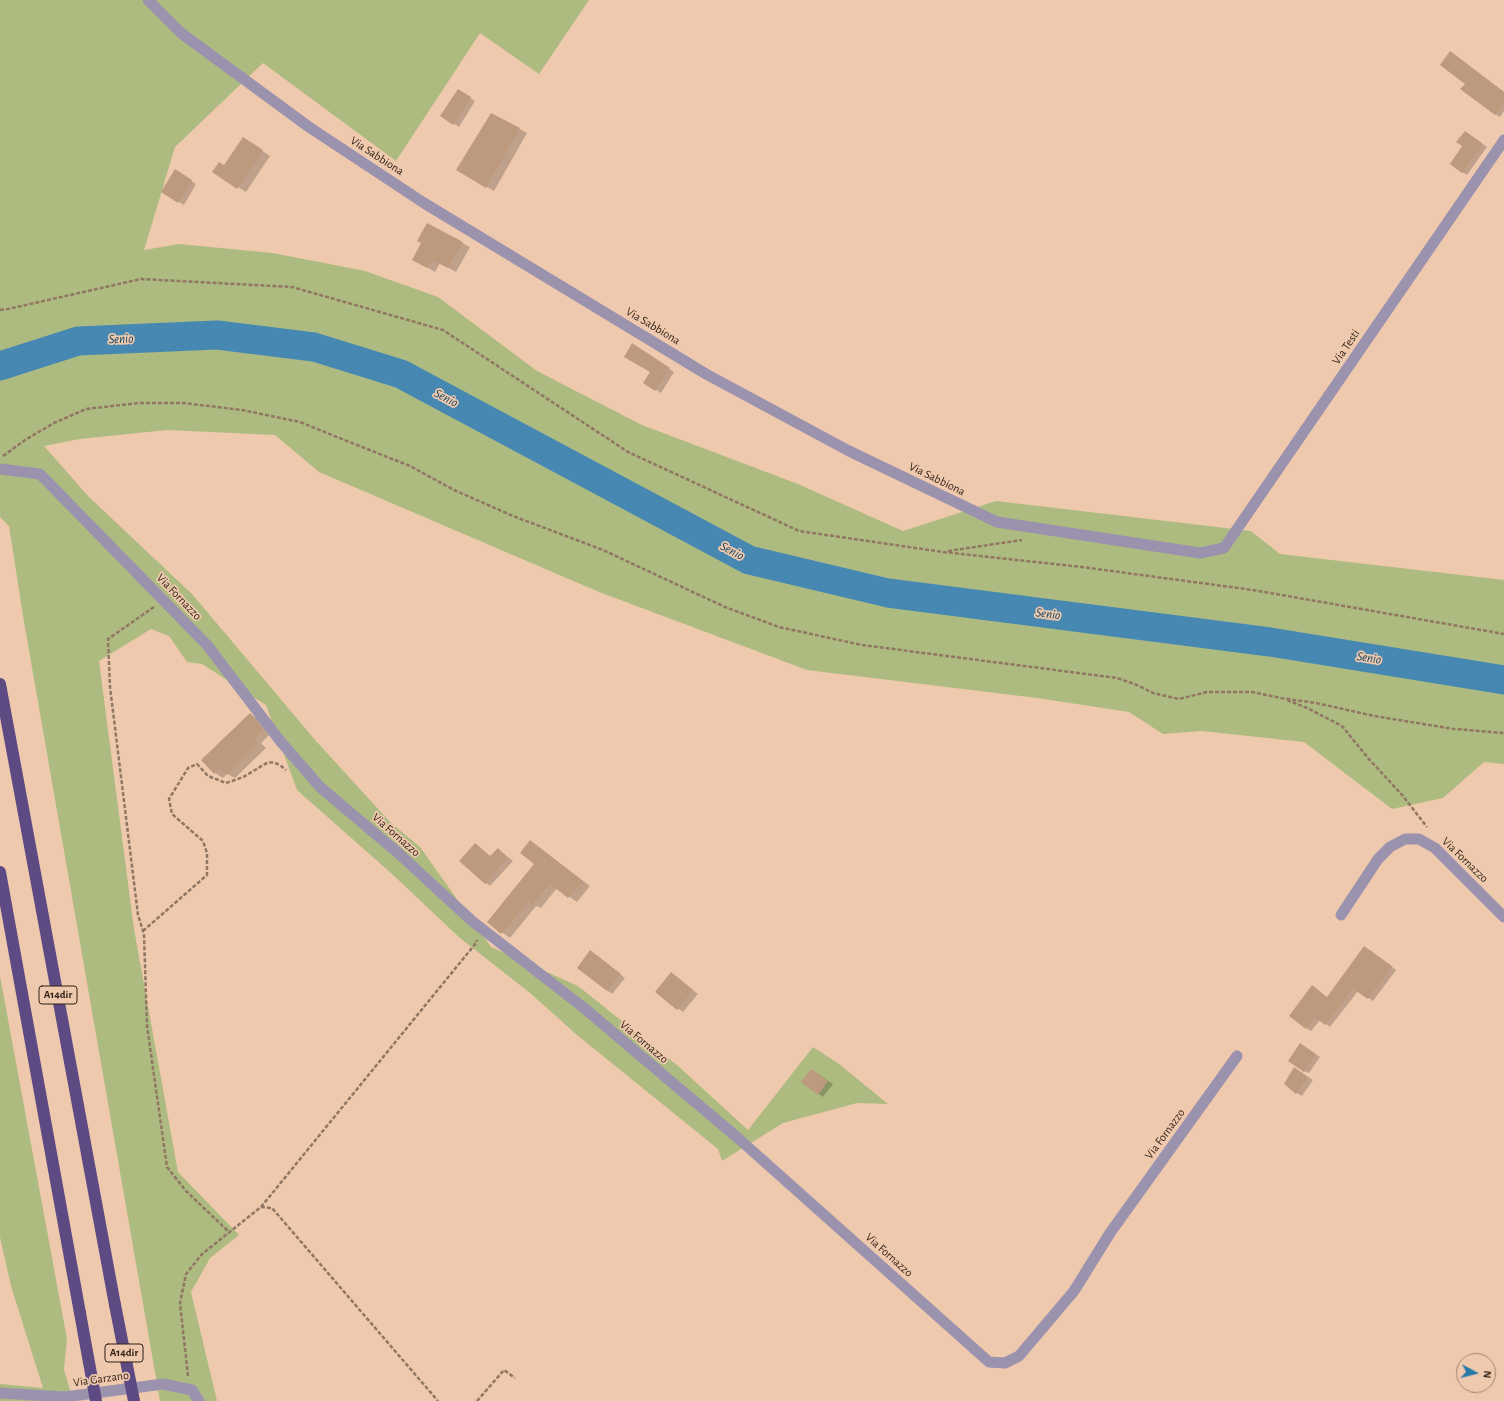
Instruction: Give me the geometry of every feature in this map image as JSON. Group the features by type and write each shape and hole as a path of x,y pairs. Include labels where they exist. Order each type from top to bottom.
{"highway":[{"name":"A14dir","path":"0,684 134,1401"},
{"name":"A14dir","path":"0,872 96,1401"}],"street":[{"name":"Via Sabbiona","path":"148,0 181,33 309,127 424,203 706,374 849,451 997,522 1200,554"},
{"name":"Via Testi","path":"1200,554 1224,548 1504,140"},
{"name":"Via Fornazzo","path":"0,469 40,474 207,644 281,742 320,788 397,852 481,928 584,1008 739,1139 989,1362 1005,1363 1018,1356 1074,1291 1110,1233 1237,1056"},
{"name":"Via Fornazzo","path":"1341,915 1378,859 1390,847 1405,839 1419,838 1435,848 1504,917"},
{"name":"Via Garzano","path":"0,1393 66,1397 163,1384 192,1390 200,1401"}],"path":[{"path":"0,310 8,310 141,280 292,287 443,330 628,452 799,531 943,552 1082,567 1253,590 1504,634"},
{"path":"0,461 2,456 25,440 54,423 86,409 139,403 184,403 242,410 300,422 410,466 467,496 513,516 603,550 725,607 779,627 862,645 1117,678 1137,685 1153,693 1179,699 1207,692 1252,692 1316,703 1374,716 1454,729 1504,733"},
{"path":"943,552 1025,540"},
{"path":"164,600 108,639 112,703 138,915 143,931 147,1026 167,1167 186,1191 230,1232"},
{"path":"1282,698 1307,708 1342,726 1368,758 1403,796 1429,830 1435,848"},
{"path":"143,931 207,875 207,853 203,841 172,814 169,799 188,768 197,764 208,776 226,783 249,774 267,762 278,763 289,773"},
{"path":"180,1388 188,1376 180,1303 186,1274 202,1254 261,1207 476,943 481,928"},
{"path":"471,938 476,943"},
{"path":"261,1207 272,1208 438,1401"},
{"path":"477,1401 504,1370 515,1378"}],"green space":[{"path":"0,0 589,0 539,74 480,33 396,161 263,63 175,147 144,250 179,244 273,253 365,271 438,297 537,371 642,425 798,484 903,531 996,501 1251,531 1280,554 1504,580 1504,764 1484,762 1443,798 1392,809 1304,742 1202,731 1163,734 1129,712 1037,698 807,670 599,592 319,472 275,435 167,430 80,439 44,446 89,497 192,594 316,741 391,823 420,847 491,947 578,986 678,1066 748,1130 813,1047 839,1064 888,1104 857,1103 783,1123 722,1161 718,1149 577,1035 530,993 460,938 392,874 297,790 266,705 202,664 187,662 169,636 151,629 99,661 134,929 178,1172 239,1235 210,1258 191,1292 217,1401 160,1401 23,616 9,526 0,517"},
{"path":"0,976 67,1339 64,1369 73,1401 0,1401 0,1384 43,1388 11,1286 0,1237"}],"building":[{"path":"1450,51 1504,92 1504,103 1495,115 1460,89 1465,84 1440,65"},
{"path":"458,89 471,97 453,125 440,116"},
{"path":"491,113 520,128 486,188 456,170"},
{"path":"1465,131 1483,144 1462,173 1450,164 1462,146 1456,142"},
{"path":"243,137 263,150 237,189 212,172 219,162 224,165"},
{"path":"175,169 192,180 178,203 161,192"},
{"path":"427,223 463,242 448,268 432,260 427,268 412,260 421,243 417,241"},
{"path":"632,343 670,368 655,391 643,383 650,372 624,357"},
{"path":"250,713 263,730 254,738 258,743 226,775 220,768 214,774 201,760"},
{"path":"530,840 583,881 568,898 550,884 532,905 529,901 501,934 487,922 534,864 520,853"},
{"path":"475,843 490,856 498,848 508,858 485,884 459,861"},
{"path":"1364,946 1392,966 1368,999 1353,989 1325,1025 1315,1017 1306,1029 1289,1016 1312,985 1327,997"},
{"path":"590,950 621,974 607,991 577,968"},
{"path":"671,972 693,990 677,1010 655,992"},
{"path":"1300,1043 1316,1054 1304,1072 1288,1061"},
{"path":"1294,1067 1308,1077 1296,1094 1284,1084"},
{"path":"811,1069 828,1081 818,1095 801,1082"}],"waterway":[{"name":"Senio","path":"0,366 78,341 217,335 314,347 401,374 749,560 888,593 1270,642 1504,680"}]}
